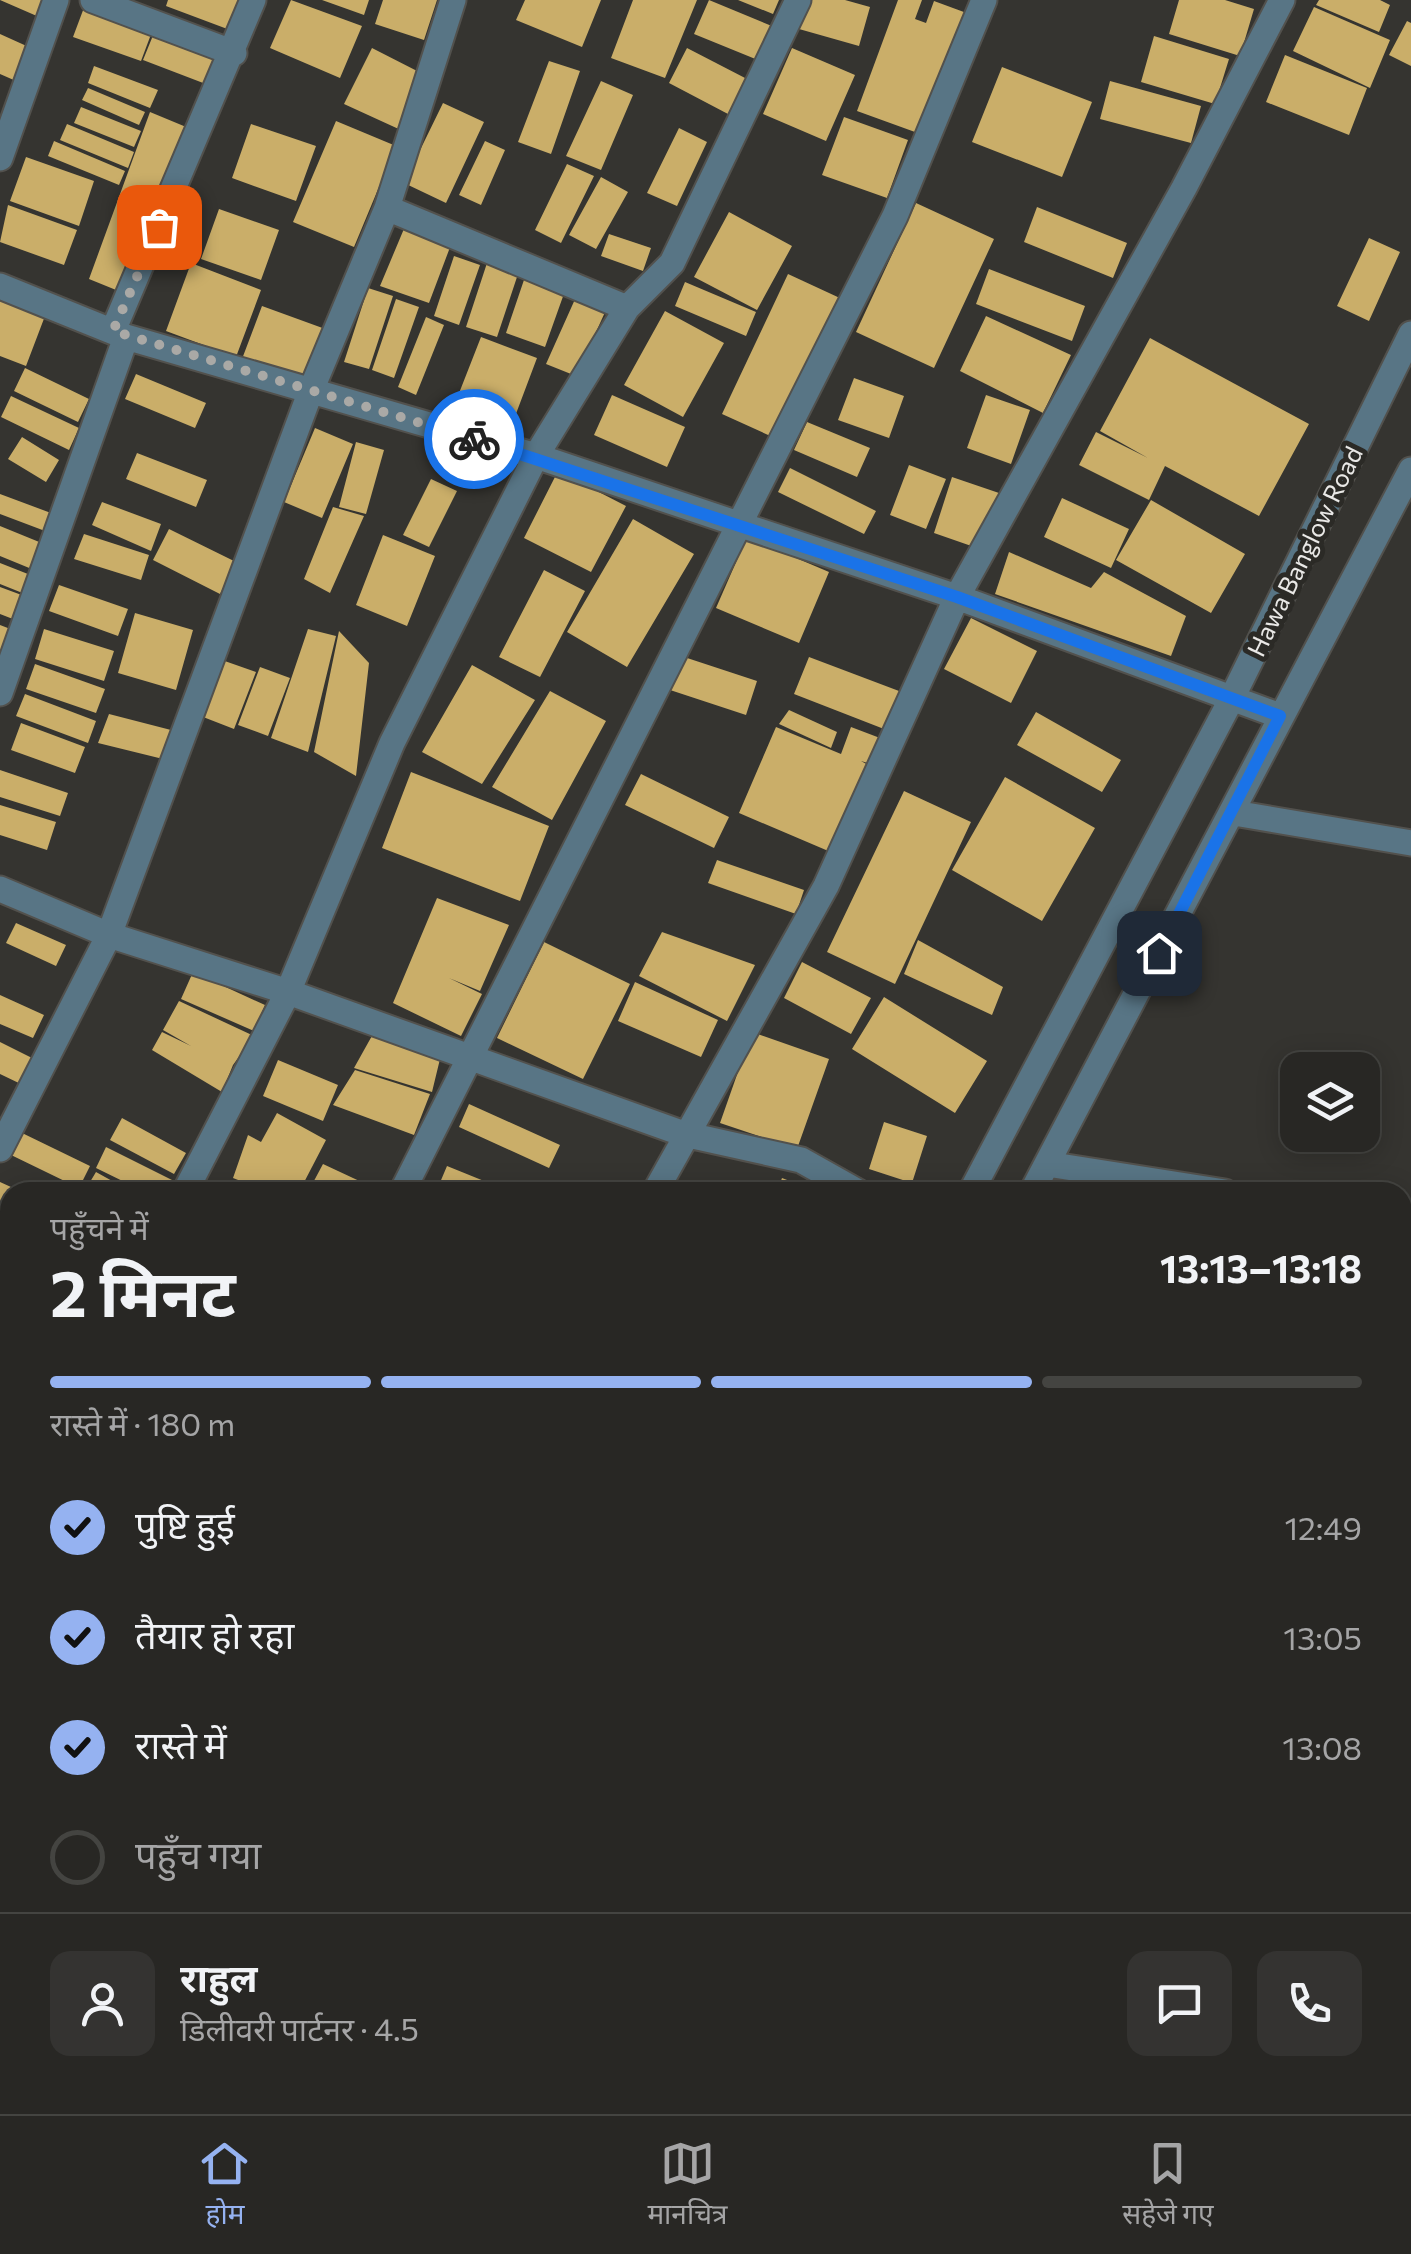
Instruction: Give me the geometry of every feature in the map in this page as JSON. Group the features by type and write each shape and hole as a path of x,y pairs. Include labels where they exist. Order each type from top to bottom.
{"street":[{"path":"0,158 56,0"},
{"path":"93,0 234,53"},
{"path":"0,693 120,334 253,0"},
{"path":"0,1149 110,935 310,393 387,208 453,0"},
{"path":"190,1182 288,992 392,744 536,456 628,308 672,263 798,0"},
{"path":"407,1182 895,216 984,0"},
{"path":"659,1182 826,886 957,597 1184,188 1282,0"},
{"path":"387,208 628,308"},
{"path":"0,286 120,334 310,393 536,456 741,524 957,597 1280,716"},
{"name":"Hawa Banglow Road","path":"976,1182 1231,700 1411,334"},
{"name":"Hawa Banglow Road","path":"1037,1182 1411,470"},
{"path":"1234,813 1411,843"},
{"path":"0,888 110,935 288,992 684,1134 801,1160 840,1182"},
{"path":"1047,1164 1161,1182"}],"building":[{"path":"0,0 53,0 46,20"},
{"path":"168,0 241,0 230,30 166,6"},
{"path":"291,0 362,26 340,78 270,48"},
{"path":"322,0 369,0 364,15"},
{"path":"383,0 437,0 424,40 375,24"},
{"path":"525,0 601,0 582,47 516,20"},
{"path":"633,0 697,0 665,78 611,58"},
{"path":"709,0 779,29 765,63 694,34"},
{"path":"738,0 779,0 773,14"},
{"path":"808,0 845,0 870,7 859,46 799,29"},
{"path":"898,0 922,0 915,19 926,23 934,1 972,15 926,136 857,111"},
{"path":"1179,0 1225,0 1254,9 1240,56 1169,34"},
{"path":"1319,0 1380,0 1390,5 1379,32 1316,5"},
{"path":"85,5 153,29 141,61 73,37"},
{"path":"1314,7 1390,40 1370,88 1293,51"},
{"path":"1407,21 1411,23 1411,66 1389,55"},
{"path":"154,33 221,59 211,86 143,60"},
{"path":"0,34 31,48 16,81 0,74"},
{"path":"1154,36 1229,59 1215,104 1141,82"},
{"path":"372,48 421,73 403,131 344,104"},
{"path":"687,48 747,79 728,114 669,83"},
{"path":"792,48 855,75 826,141 763,114"},
{"path":"1285,55 1367,88 1349,135 1266,102"},
{"path":"549,61 580,71 551,154 518,142"},
{"path":"94,66 158,90 150,108 88,83"},
{"path":"1002,67 1092,102 1062,177 972,142"},
{"path":"601,81 633,95 601,170 566,156"},
{"path":"1110,81 1201,106 1191,143 1100,119"},
{"path":"88,88 145,112 139,125 82,100"},
{"path":"443,103 484,122 446,203 404,183"},
{"path":"81,107 141,131 134,147 74,123"},
{"path":"150,112 191,129 121,292 89,279"},
{"path":"844,117 908,140 887,198 822,175"},
{"path":"336,121 396,146 354,247 293,222"},
{"path":"67,124 134,152 128,168 60,140"},
{"path":"251,124 316,146 296,201 232,178"},
{"path":"679,128 707,142 677,206 647,193"},
{"path":"54,141 125,171 119,185 48,156"},
{"path":"485,141 505,150 481,205 459,195"},
{"path":"26,157 94,181 79,226 10,201"},
{"path":"567,164 594,176 561,243 535,230"},
{"path":"601,177 628,192 596,249 569,235"},
{"path":"916,203 994,239 934,368 856,332"},
{"path":"8,205 77,230 64,265 0,242"},
{"path":"1037,207 1127,243 1113,278 1024,242"},
{"path":"219,209 279,230 261,280 201,259"},
{"path":"729,212 792,246 757,310 694,277"},
{"path":"406,224 452,242 429,303 380,286"},
{"path":"609,234 651,248 643,271 601,256"},
{"path":"1369,238 1400,252 1369,321 1337,306"},
{"path":"454,256 480,265 459,325 434,316"},
{"path":"191,263 261,290 236,357 166,331"},
{"path":"487,263 518,274 497,337 466,327"},
{"path":"989,269 1085,306 1072,341 976,304"},
{"path":"526,274 566,288 545,347 506,333"},
{"path":"788,274 842,299 777,439 722,414"},
{"path":"685,282 756,312 746,336 675,306"},
{"path":"368,288 393,296 369,369 344,362"},
{"path":"576,297 606,310 576,376 546,364"},
{"path":"396,299 419,307 394,378 372,370"},
{"path":"0,300 45,316 26,366 0,356"},
{"path":"262,306 328,330 308,383 242,359"},
{"path":"665,311 724,343 683,417 624,385"},
{"path":"986,316 1071,355 1043,413 960,371"},
{"path":"426,317 444,325 416,395 398,387"},
{"path":"481,337 537,358 511,427 454,406"},
{"path":"1150,338 1309,424 1259,516 1165,466 1149,500 1079,465 1096,432 1148,458 1100,431"},
{"path":"25,368 89,399 78,422 14,391"},
{"path":"136,374 206,403 195,428 125,399"},
{"path":"854,378 904,396 889,438 838,420"},
{"path":"612,395 685,427 667,467 594,435"},
{"path":"986,395 1030,410 1011,464 967,448"},
{"path":"11,396 79,428 69,450 1,417"},
{"path":"807,422 870,448 857,477 794,450"},
{"path":"315,428 353,444 322,518 284,502"},
{"path":"22,437 59,460 46,482 8,459"},
{"path":"356,442 384,450 366,514 339,507"},
{"path":"137,453 207,480 196,507 126,479"},
{"path":"909,465 946,479 926,529 890,515"},
{"path":"790,468 876,511 864,534 778,492"},
{"path":"558,471 626,506 591,572 524,538"},
{"path":"952,477 999,493 980,549 934,533"},
{"path":"431,479 457,491 429,547 403,535"},
{"path":"0,494 59,516 53,534 0,514"},
{"path":"1062,498 1129,529 1111,568 1044,537"},
{"path":"1151,500 1245,554 1211,613 1116,560"},
{"path":"102,502 161,524 151,551 92,525"},
{"path":"333,507 364,516 330,593 304,579"},
{"path":"633,519 694,554 627,667 567,632"},
{"path":"0,526 49,546 39,572 0,556"},
{"path":"169,529 236,562 220,594 153,560"},
{"path":"84,534 149,555 141,580 74,559"},
{"path":"383,535 435,556 407,626 356,605"},
{"path":"747,537 829,572 799,643 716,608"},
{"path":"1009,552 1091,588 1104,572 1186,616 1171,656 995,594"},
{"path":"0,563 33,576 25,594 0,584"},
{"path":"544,570 585,591 540,677 499,657"},
{"path":"59,585 128,609 118,636 49,611"},
{"path":"0,587 27,597 18,621 0,614"},
{"path":"135,613 193,630 176,690 118,673"},
{"path":"971,618 1037,651 1011,703 944,669"},
{"path":"0,625 13,630 0,660"},
{"path":"44,629 114,651 104,681 35,659"},
{"path":"308,629 336,636 308,752 271,738"},
{"path":"339,631 369,663 356,776 314,752"},
{"path":"678,655 757,681 746,715 667,689"},
{"path":"809,657 899,691 884,729 794,694"},
{"path":"219,659 256,672 234,729 198,715"},
{"path":"35,664 105,689 96,713 26,689"},
{"path":"472,665 535,700 482,784 422,752"},
{"path":"260,667 290,678 268,736 238,725"},
{"path":"550,691 606,721 552,820 492,787"},
{"path":"25,694 96,721 88,743 16,716"},
{"path":"789,710 837,732 831,748 779,724"},
{"path":"1036,712 1121,760 1102,792 1017,745"},
{"path":"109,714 171,730 163,759 98,743"},
{"path":"21,723 85,747 75,773 11,750"},
{"path":"776,727 841,754 851,727 880,738 871,764 861,761 870,766 833,853 739,813"},
{"path":"0,770 68,793 60,816 0,797"},
{"path":"411,772 549,826 520,901 382,848"},
{"path":"641,774 729,817 714,848 625,805"},
{"path":"1005,777 1095,828 1042,921 952,870"},
{"path":"904,791 971,822 895,984 827,952"},
{"path":"0,805 56,822 47,850 0,835"},
{"path":"717,860 804,890 796,914 708,883"},
{"path":"437,898 509,925 480,991 449,978 482,994 461,1036 393,1003"},
{"path":"16,923 66,945 56,966 6,943"},
{"path":"662,932 755,965 727,1021 639,976"},
{"path":"918,940 1003,987 992,1015 904,974"},
{"path":"544,942 630,984 583,1079 497,1038"},
{"path":"802,962 871,998 851,1034 784,998"},
{"path":"193,972 265,1005 254,1031 181,999"},
{"path":"635,982 718,1020 701,1057 618,1021"},
{"path":"0,995 44,1015 33,1038 0,1024"},
{"path":"884,997 987,1061 955,1113 852,1049"},
{"path":"179,1001 254,1036 233,1065 222,1092 152,1050 162,1032 191,1046 163,1030"},
{"path":"752,1032 829,1059 797,1149 720,1123"},
{"path":"373,1034 440,1059 432,1092 354,1068"},
{"path":"0,1042 38,1061 25,1086 0,1074"},
{"path":"278,1060 338,1085 323,1121 263,1096"},
{"path":"355,1070 430,1094 414,1135 333,1105"},
{"path":"469,1104 560,1145 549,1168 459,1127"},
{"path":"277,1113 326,1140 304,1182 243,1182 233,1178 248,1135 261,1142"},
{"path":"122,1118 186,1153 174,1174 110,1140"},
{"path":"884,1122 927,1136 912,1182 869,1169"},
{"path":"20,1132 90,1166 82,1182 67,1182 9,1154"},
{"path":"106,1147 172,1180 125,1182 96,1168"},
{"path":"323,1164 362,1182 313,1182"},
{"path":"447,1166 486,1182 440,1182"},
{"path":"96,1172 114,1182 90,1182"}],"way so far":[{"path":"159,227 113,331 474,439"}],"route":[{"path":"474,439 570,467 957,597 1280,716 1234,813 1159,953"}]}
